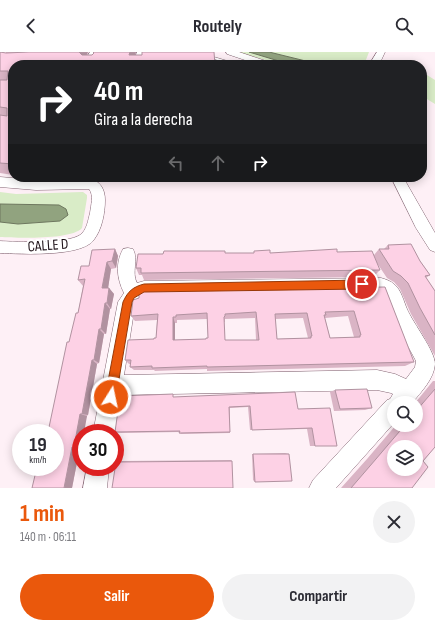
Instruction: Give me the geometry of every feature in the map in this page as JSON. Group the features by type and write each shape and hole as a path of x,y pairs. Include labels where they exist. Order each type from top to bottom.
{"street":[{"path":"230,52 254,60"},
{"path":"0,182 36,185 62,182"},
{"name":"CALLE D","path":"0,247 50,246 79,242 87,238 93,226 96,214 98,205 98,191 95,185 78,182"},
{"path":"400,182 435,246"},
{"path":"128,254 125,276 128,284 134,292"},
{"path":"106,424 128,302 134,292 144,288 381,285 389,290 392,295 402,318 425,359 425,370 404,396"},
{"path":"113,385 377,380 395,384 399,396"},
{"path":"321,488 387,415"},
{"path":"95,488 97,476"}],"lane":[{"path":"199,58 214,58 221,60"}],"shaded area":[{"path":"237,52 369,52 366,60 265,60"},
{"path":"249,52 269,52 302,60 275,60"},
{"path":"427,75 435,80 435,104 427,99"},
{"path":"0,192 16,194 83,192 87,195 87,198 82,228 67,235 30,238 0,237"},
{"path":"0,204 59,205 66,209 68,215 60,221 18,224 0,222"}],"building":[{"path":"0,52 79,52 82,55 92,55 94,53 93,52 130,52 129,55 142,55 142,52 214,52 215,60 8,60 8,71 0,71"},
{"path":"8,71 8,164 0,163 0,115 7,116 7,108 0,107 0,80 7,80"},
{"path":"411,244 420,261 430,275 425,276 435,291 435,335 408,283 393,271 379,249 389,249 388,245"},
{"path":"115,249 112,261 107,262 102,288 109,288 107,303 105,303 101,329 99,329 94,360 92,360 82,414 80,414 78,424 72,424 72,447 64,488 32,488 35,476 64,476 64,424 50,424 67,342 69,342 76,313 78,313 85,279 78,280 81,266 89,266 92,250"},
{"path":"337,249 337,252 372,251 380,270 141,273 141,268 136,268 138,254 163,254 164,251 225,251 225,253 254,253 254,251 270,250 270,253"},
{"path":"385,287 414,362 152,368 152,366 130,367 131,360 125,360 128,340 156,338 158,314 131,316 133,300 139,298 139,292 143,290","holes":["354,311 361,335 360,337 330,338 324,315 326,315 325,312","256,312 259,340 225,340 225,314","207,313 208,338 173,340 173,317 176,317 176,315","307,313 312,336 311,338 277,339 275,314"]},
{"path":"367,389 372,408 340,409 335,390"},
{"path":"435,389 435,447 423,461 423,440 392,440 399,432 423,432 423,403"},
{"path":"295,392 298,409 330,408 337,446 315,446 312,428 252,430 250,406 229,407 230,432 124,432 124,424 116,424 120,396 173,394 173,397"},
{"path":"387,446 387,476 421,476 412,488 351,488"},
{"path":"253,454 289,454 292,481 255,482"},
{"path":"232,461 233,488 112,488 114,476 124,476 124,462"},
{"path":"423,461 428,467 423,474"}],"route":[{"path":"111,397 128,302 131,295 137,290 144,288 362,284"}]}
